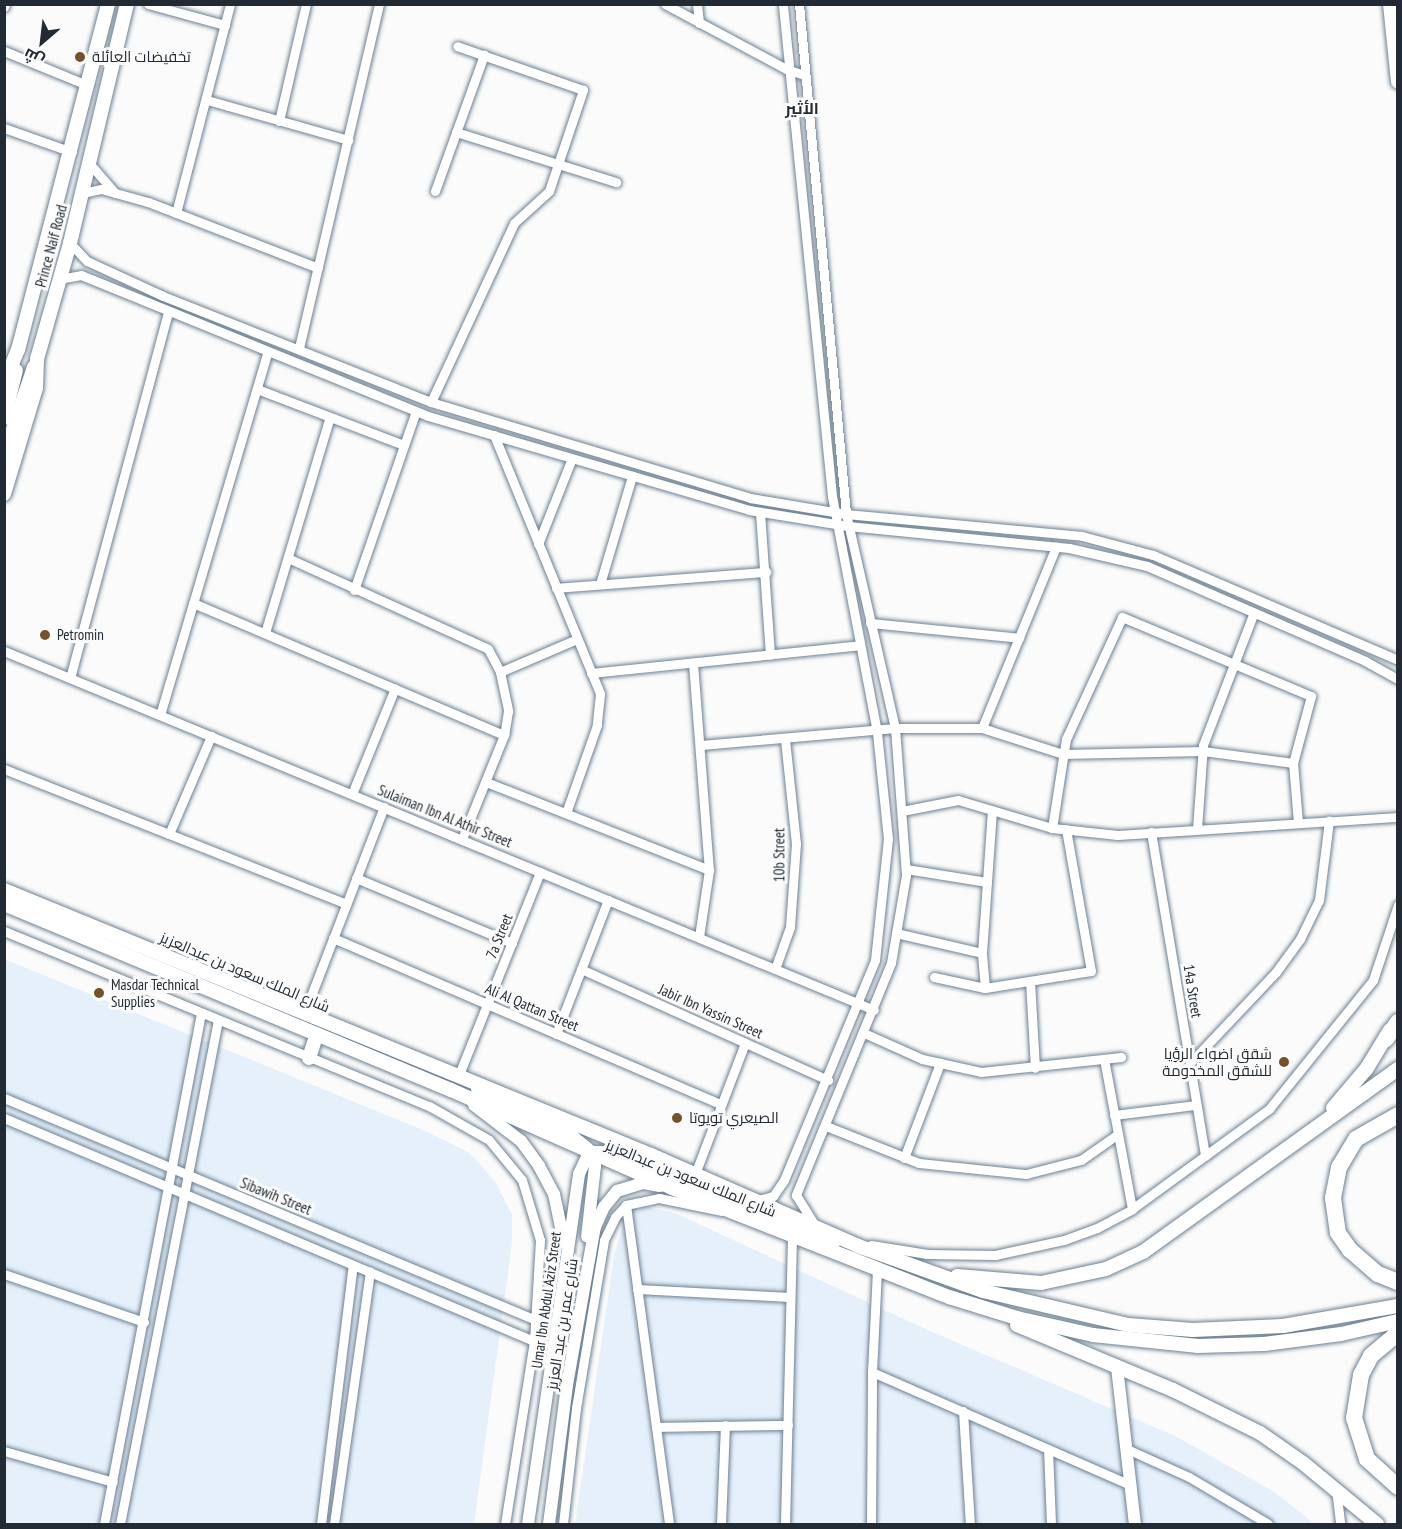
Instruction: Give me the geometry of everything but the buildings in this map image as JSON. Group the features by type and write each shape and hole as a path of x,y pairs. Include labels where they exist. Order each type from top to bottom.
{"highway":[{"path":"1386,1039 1398,1022"},
{"path":"1398,1115 1356,1139 1339,1167 1333,1198 1338,1233 1350,1250 1378,1274 1398,1282"},
{"path":"1398,1333 1371,1356 1361,1375 1354,1418 1367,1459 1398,1487"}],"main road":[{"name":"Prince Naif Road","path":"5,378 18,350 72,152 108,4"},
{"name":"Prince Naif Road","path":"4,494 36,388 37,358 70,243 127,4"},
{"path":"1390,4 1398,82"},
{"path":"4,418 18,350"},
{"path":"4,456 37,358"},
{"name":"شارع الملك سعود بن عبدالعزيز","path":"4,890 758,1200 858,1246 944,1280 1023,1303 1128,1325 1193,1330 1283,1326 1398,1306"},
{"name":"شارع الملك سعود بن عبدالعزيز","path":"4,904 316,1037 451,1090 591,1155 792,1238 949,1297 1056,1328 1198,1346 1263,1344 1341,1334 1398,1321"},
{"path":"1251,1177 1335,1106 1386,1039 1398,1015"},
{"path":"309,1058 316,1037"},
{"path":"890,1258 982,1280 1041,1283 1075,1278 1143,1252 1251,1177 1398,1069"},
{"path":"458,1077 504,1104 571,1135 591,1155 595,1171 584,1277"},
{"path":"451,1090 509,1130 540,1166 561,1217 564,1274"},
{"path":"591,1155 610,1152 807,1233 858,1246"},
{"name":"Umar Ibn Abdul Aziz Street","path":"528,1524 579,1174 591,1155"},
{"name":"شارع عمر بن عبد العزيز","path":"549,1524 584,1277 595,1227 610,1198 634,1185 672,1188"},
{"path":"949,1297 1117,1367 1260,1433 1336,1489 1377,1524"},
{"path":"1117,1367 1135,1524"}],"street":[{"path":"147,4 225,25"},
{"path":"176,213 230,4"},
{"path":"279,121 306,4"},
{"path":"299,348 379,4"},
{"path":"665,4 786,69 805,75"},
{"path":"697,4 699,23"},
{"path":"758,1200 773,1196 784,1180 828,1080 875,960 887,876 885,792 877,732 835,512 786,69 783,4"},
{"path":"799,4 846,514 895,728 906,869 896,933 874,1010 799,1187 797,1200 815,1225"},
{"path":"431,402 514,224 539,205 549,191 583,90 457,45"},
{"path":"4,51 87,85"},
{"path":"435,191 484,55"},
{"path":"207,100 348,140"},
{"path":"4,128 72,152"},
{"path":"456,132 558,167 616,182"},
{"path":"89,163 115,193"},
{"path":"81,192 101,189 115,193 176,213 318,268"},
{"path":"70,243 87,261 164,296 431,402 750,498 846,514 1082,536 1153,555 1398,660"},
{"path":"59,279 81,275 267,353 416,411 760,512 837,525 1056,547 1147,566 1254,612 1397,679"},
{"path":"144,301 164,296"},
{"path":"70,678 168,312"},
{"path":"160,715 267,353"},
{"path":"256,389 329,419 404,445"},
{"path":"354,590 416,411"},
{"path":"265,633 290,559 329,419"},
{"path":"494,435 600,694 597,725 566,813"},
{"path":"538,544 572,458"},
{"path":"600,584 632,476"},
{"path":"760,512 770,655"},
{"path":"981,728 1056,547"},
{"path":"290,559 488,650 500,672 508,711 504,735 462,839"},
{"path":"556,588 766,572"},
{"path":"193,603 504,735"},
{"path":"1197,829 1203,751 1254,612"},
{"path":"1052,828 1066,739 1118,619 1126,617 1234,666 1311,696 1293,763 1298,823"},
{"path":"870,623 1019,638"},
{"path":"500,672 577,639"},
{"path":"591,673 860,645"},
{"name":"Sulaiman Ibn Al Athir Street","path":"4,651 874,1010"},
{"path":"693,663 709,870 699,937"},
{"path":"352,794 395,688"},
{"path":"701,745 877,732 895,728 981,728 1063,754 1203,751 1293,763"},
{"path":"169,834 210,736"},
{"name":"10b Street","path":"775,969 790,927 796,844 785,739"},
{"path":"4,769 346,904"},
{"path":"486,782 709,870"},
{"path":"902,811 958,800 1052,828 1118,835 1398,817"},
{"path":"304,1014 384,807"},
{"path":"985,988 982,953 992,811"},
{"path":"1190,1063 1275,972 1300,939 1319,900 1329,821"},
{"path":"934,977 985,988 1090,971 1066,830"},
{"name":"14a Street","path":"1151,832 1205,1156"},
{"path":"906,869 987,882"},
{"name":"7a Street","path":"458,1077 540,872"},
{"path":"356,878 512,943"},
{"path":"556,1034 608,900"},
{"path":"830,1232 885,1248 927,1254 995,1255 1064,1240 1096,1228 1132,1209 1269,1109 1372,980 1398,905"},
{"path":"4,931 429,1106 489,1140 522,1180 540,1240 534,1341 505,1524"},
{"path":"896,933 982,953"},
{"name":"Ali Al Qattan Street","path":"333,938 720,1104"},
{"name":"Jabir Ibn Yassin Street","path":"581,969 828,1080"},
{"path":"1030,981 1035,1068"},
{"path":"104,1524 201,1013"},
{"path":"120,1524 218,1020"},
{"path":"864,1033 922,1059 981,1072 1035,1068 1120,1057"},
{"path":"695,1174 745,1043"},
{"path":"1104,1059 1132,1209"},
{"path":"904,1158 940,1063"},
{"name":"Sibawih Street","path":"5,1101 536,1320"},
{"path":"1114,1115 1196,1105"},
{"path":"4,1118 534,1341"},
{"path":"826,1126 904,1158 974,1171 1026,1174 1081,1160 1118,1134"},
{"path":"97,1157 104,1140"},
{"path":"784,1180 789,1189 799,1187"},
{"path":"563,1524 604,1240 615,1217 626,1205 659,1198 733,1213"},
{"path":"626,1205 670,1524"},
{"path":"785,1524 792,1238"},
{"path":"321,1524 353,1265"},
{"path":"871,1524 872,1372 877,1270"},
{"path":"351,1285 370,1272"},
{"path":"334,1524 370,1272"},
{"path":"4,1274 144,1322"},
{"path":"637,1289 790,1298"},
{"path":"872,1372 1131,1485"},
{"path":"963,1411 970,1524"},
{"path":"721,1524 725,1425"},
{"path":"656,1427 788,1425"},
{"path":"1048,1449 1051,1524"},
{"path":"1127,1449 1189,1477 1268,1524"},
{"path":"4,1451 113,1482"},
{"path":"558,1451 570,1468"},
{"path":"1336,1489 1340,1524"}],"shaded area":[{"path":"4,959 423,1130 470,1153 496,1183 512,1215 512,1243 474,1524 5,1524"},
{"path":"643,1206 675,1213 930,1331 1175,1436 1273,1491 1315,1524 575,1524 614,1256 625,1218 632,1209"}],"place":[{"name":"تخفيضات العائلة","path":"80,57"},
{"name":"Petromin","path":"45,635"},
{"name":"Masdar Technical Supplies","path":"99,993"},
{"name":"شقق اضواء الرؤيا للشقق المخدومة","path":"1284,1062"},
{"name":"الصيعري تويوتا","path":"677,1118"}],"district":[{"name":"الأثير","path":"802,108"}]}
